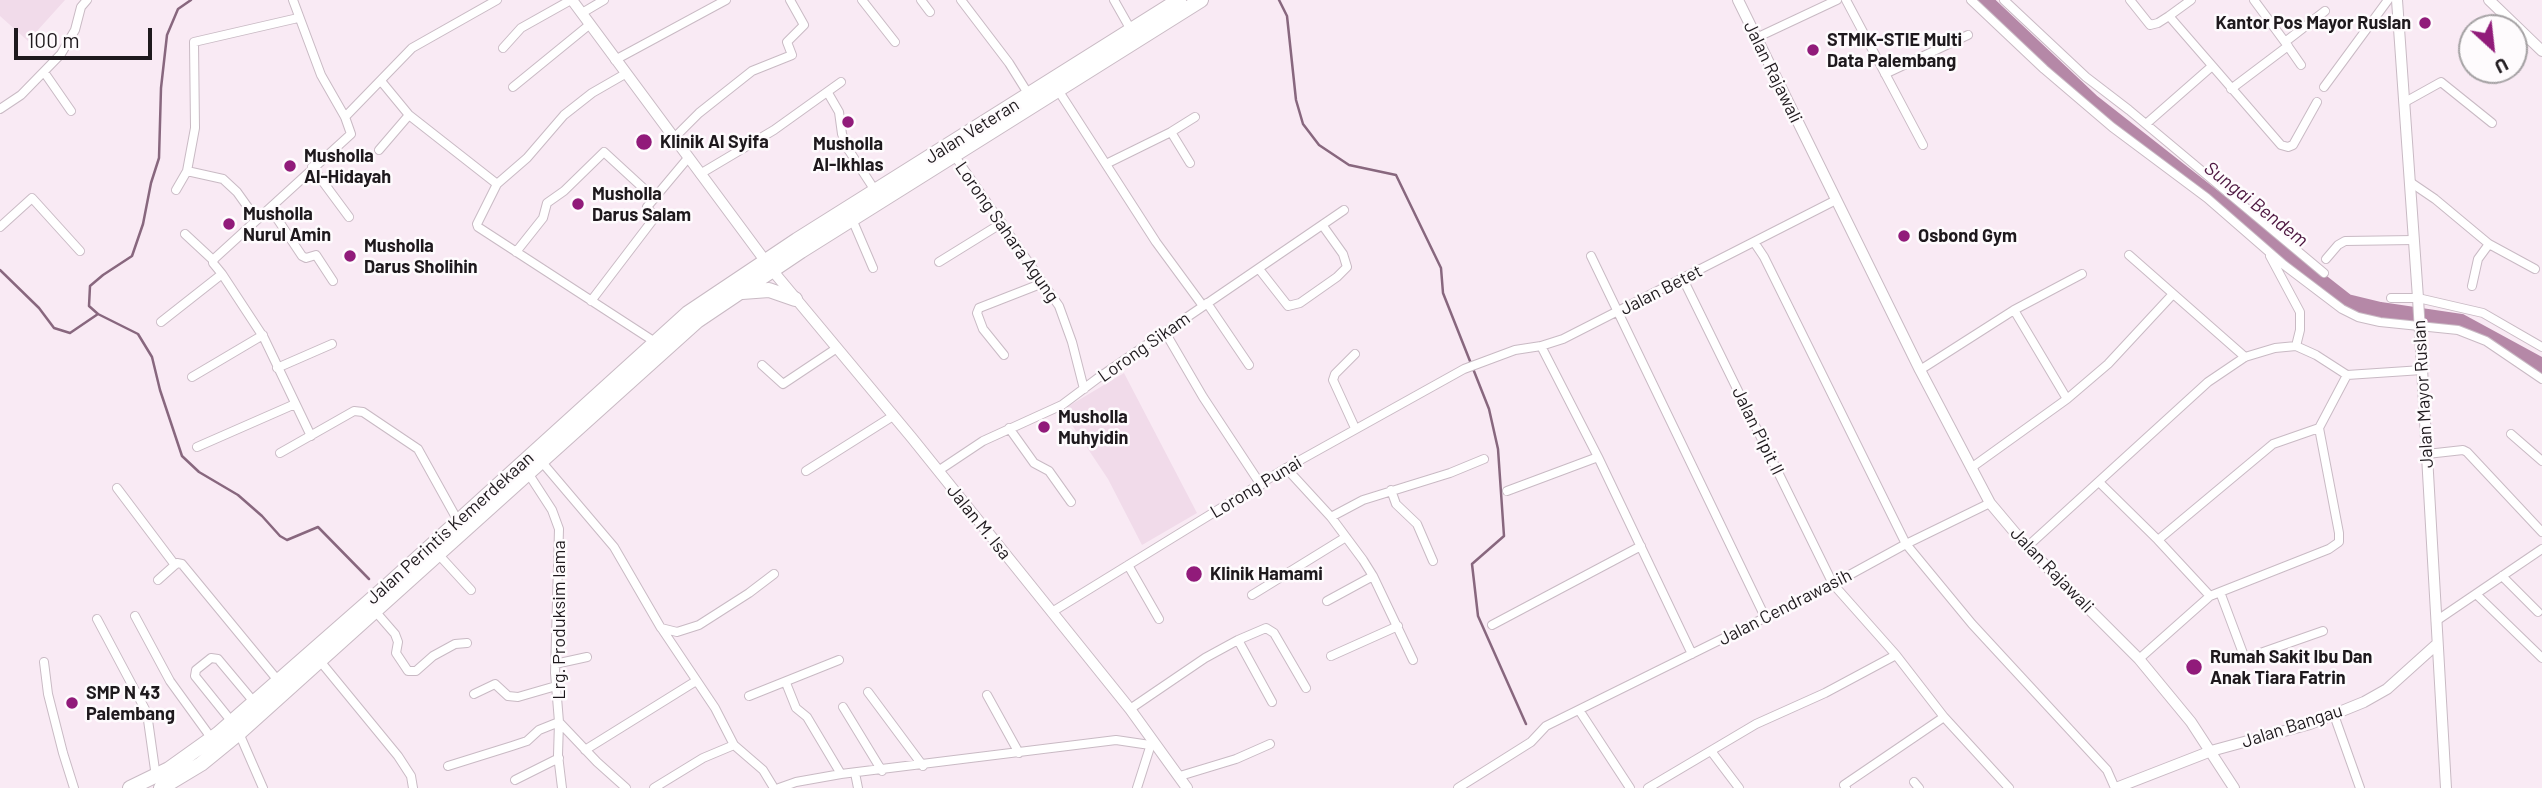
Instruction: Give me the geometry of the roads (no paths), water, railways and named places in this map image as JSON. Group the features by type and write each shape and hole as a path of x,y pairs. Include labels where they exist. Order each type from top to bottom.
{"highway":[{"name":"Jalan Veteran","path":"768,265 876,192 1179,0"},
{"name":"Jalan Veteran","path":"768,265 852,219 1202,0"},
{"path":"158,782 201,764 236,727 283,686 320,661 439,555 692,317 738,293 768,265"},
{"name":"Jalan Perintis Kemerdekaan","path":"130,788 158,782 212,738 236,727 254,702 283,686 654,342 768,265"},
{"path":"738,293 769,290 795,299"}],"street":[{"path":"0,109 21,96 70,41 81,7 87,0"},
{"path":"213,260 351,134 345,117 321,75 293,0"},
{"path":"345,117 412,48 497,0"},
{"path":"503,48 521,28 571,0"},
{"name":"Jalan M. Isa","path":"571,0 768,265 1130,709 1188,788"},
{"path":"582,13 604,0"},
{"path":"615,60 726,0"},
{"path":"673,139 699,113 752,71 775,64 793,54 787,42 804,26 790,0"},
{"path":"862,0 895,42"},
{"path":"921,0 930,12"},
{"path":"961,0 1003,54 1029,95"},
{"path":"1114,0 1131,30"},
{"name":"Jalan Rajawali","path":"1738,0 1920,370 1990,503 2028,547 2139,659 2179,709 2187,725 2218,763 2234,788"},
{"path":"1756,38 1836,0"},
{"path":"1846,0 1923,145"},
{"path":"1971,0 2102,119 2207,198 2267,251 2350,314 2379,323 2445,327 2486,341 2542,379"},
{"path":"2004,0 2086,77 2324,273"},
{"path":"2130,0 2150,25 2158,23 2192,0"},
{"path":"2254,0 2301,65"},
{"path":"2324,87 2388,0"},
{"name":"Jalan Mayor Ruslan","path":"2397,0 2418,299 2446,788"},
{"path":"2489,0 2542,51"},
{"path":"2231,89 2325,11"},
{"path":"2169,16 2281,145 2288,147 2296,141 2317,102"},
{"path":"176,190 187,171 197,117 194,43 298,18"},
{"path":"513,87 589,24"},
{"path":"1885,74 1968,35"},
{"path":"2146,124 2211,67"},
{"path":"44,72 71,111"},
{"path":"625,74 592,93 564,116 527,158 494,188 477,224 654,342"},
{"path":"381,81 409,115 494,188"},
{"path":"700,174 828,93 841,82"},
{"path":"2405,102 2441,82 2492,123"},
{"path":"1058,90 1156,242 1249,365"},
{"path":"828,93 839,112 842,134 848,149 876,192"},
{"path":"379,150 409,115"},
{"path":"1106,164 1195,117"},
{"path":"1171,132 1190,163"},
{"path":"516,252 543,218 547,203 564,191 604,152 654,198"},
{"name":"Lorong Sahara Agung","path":"954,155 1063,314 1084,389"},
{"path":"592,301 655,217 647,206 688,158"},
{"path":"312,167 340,201 349,217"},
{"path":"187,171 222,179 237,192 257,220"},
{"path":"2410,182 2435,199 2488,244 2535,269"},
{"path":"0,226 32,198 80,251"},
{"name":"Jalan Betet","path":"1464,369 1515,350 1563,339 1836,200"},
{"path":"270,208 302,256 306,258 316,255 333,281"},
{"name":"Lorong Sikam","path":"938,471 983,441 1053,411 1344,210"},
{"path":"852,219 873,268"},
{"path":"939,262 1002,223"},
{"path":"1259,269 1288,306 1300,303 1338,277 1347,267 1343,254 1323,226"},
{"path":"185,234 213,260 263,335 311,436"},
{"path":"2326,259 2345,241 2414,240"},
{"path":"1754,242 1764,257 1906,544 1972,624 2107,771 2115,788"},
{"path":"2472,286 2478,259 2488,244"},
{"path":"2267,251 2300,312 2300,330 2296,346"},
{"path":"2129,255 2245,357"},
{"path":"1591,256 1616,313 1765,617"},
{"path":"161,322 222,274"},
{"path":"1920,370 2014,310 2082,274"},
{"name":"Jalan Pipit II","path":"1683,278 1833,584 1896,655 1944,717 2010,788"},
{"path":"1004,355 983,329 977,313 979,309 1043,283"},
{"path":"1971,468 2067,399 2108,364 2173,294"},
{"path":"2391,299 2418,299 2483,313 2542,347"},
{"path":"2014,310 2067,399"},
{"path":"1166,332 1203,397 1261,485"},
{"path":"192,377 263,335"},
{"path":"277,368 332,344"},
{"path":"1541,346 1598,457 1692,653"},
{"path":"2028,547 2208,382 2245,357 2275,348 2296,346 2347,375 2422,370"},
{"path":"762,365 783,384 837,348"},
{"path":"1355,354 1335,374 1333,380 1355,428"},
{"name":"Lorong Punai","path":"1052,612 1286,468 1464,369"},
{"path":"2139,659 2210,596 2329,549 2339,542 2319,428 2347,375"},
{"path":"197,447 295,404"},
{"path":"280,453 354,411 363,412 418,449 458,521"},
{"path":"806,471 893,416"},
{"path":"1009,428 1034,463 1049,471 1071,502"},
{"path":"2158,540 2273,444 2319,428"},
{"path":"2511,434 2542,461"},
{"path":"2427,454 2463,450 2467,452 2542,532"},
{"path":"1507,491 1598,457"},
{"path":"1332,517 1363,500 1450,474 1484,459"},
{"path":"541,461 614,547 661,628 715,708 734,745 763,770 777,788 841,774 1116,740 1151,741 1137,788"},
{"path":"1286,468 1332,517 1373,576 1413,660"},
{"name":"Lrg. Produksim lama","path":"528,473 552,510 559,528 555,664 559,722 626,788"},
{"path":"2100,483 2210,596"},
{"path":"117,488 175,565"},
{"path":"1391,490 1396,504 1417,524 1433,561"},
{"name":"Jalan Cendrawasih","path":"1458,788 1531,742 1546,726 1990,503"},
{"path":"1252,595 1346,537"},
{"path":"1492,625 1641,546"},
{"path":"2436,621 2542,549"},
{"path":"439,555 471,590"},
{"path":"158,580 178,562 182,564 283,686"},
{"path":"1128,565 1159,619"},
{"path":"661,628 677,632 699,625 774,574"},
{"path":"1327,601 1373,576"},
{"path":"2502,576 2539,612"},
{"path":"2220,592 2244,656 2249,657 2323,631"},
{"path":"2476,594 2542,658"},
{"path":"375,611 395,634 398,642 396,653 408,671 416,671 433,656 455,645 467,643"},
{"path":"135,616 170,681 212,738"},
{"path":"97,620 147,713 158,782"},
{"path":"1331,656 1398,626"},
{"path":"1130,709 1205,658 1264,629 1271,631 1306,688"},
{"path":"1238,640 1272,702"},
{"name":"Jalan Bangau","path":"2115,788 2208,752 2334,715 2387,689 2437,644"},
{"path":"1648,788 1756,724 1825,693 1896,655"},
{"path":"555,664 587,657"},
{"path":"254,702 218,659 211,658 196,670 195,676 236,727 263,788"},
{"path":"749,696 839,660"},
{"path":"320,661 398,756 411,776 413,788"},
{"path":"44,662 48,694 74,788"},
{"path":"586,750 696,681"},
{"path":"786,682 796,708 807,717 841,774"},
{"path":"474,694 495,684 508,696 518,697 556,685"},
{"path":"868,692 923,765"},
{"path":"986,695 1018,753"},
{"path":"843,707 881,771"},
{"path":"1579,710 1630,788"},
{"path":"2334,715 2360,788"},
{"path":"1843,787 1944,717"},
{"path":"447,766 519,744 539,730 559,722 562,788"},
{"path":"1180,776 1203,767 1236,760 1270,744"},
{"path":"654,788 703,758 734,745"},
{"path":"1712,751 1739,788"},
{"path":"515,780 559,758"},
{"path":"855,773 858,788"}],"waterway":[{"path":"98,314 89,306 90,286 132,256 143,224 159,158 161,88 167,35 178,9 191,0"},
{"path":"1279,0 1287,16 1296,100 1303,124 1319,145 1349,165 1396,175 1441,268 1443,293 1489,409 1498,449 1504,536 1472,564 1478,616 1526,724"},
{"name":"Sungai Bendem","path":"1984,0 2092,102 2347,302 2380,310 2461,322 2542,366"},
{"path":"0,270 39,308 54,328 70,333 98,314 138,334 152,357 182,456 199,472 238,495 287,540 318,527 369,579"}],"place":[{"name":"Kantor Pos Mayor Ruslan","path":"2425,23"},
{"name":"STMIK-STIE Multi Data Palembang","path":"1813,50"},
{"name":"Musholla Al-Ikhlas","path":"848,122"},
{"name":"Klinik Al Syifa","path":"644,142"},
{"name":"Musholla Al-Hidayah","path":"290,166"},
{"name":"Musholla Darus Salam","path":"578,204"},
{"name":"Musholla Nurul Amin","path":"229,224"},
{"name":"Osbond Gym","path":"1904,236"},
{"name":"Musholla Darus Sholihin","path":"350,256"},
{"name":"Musholla Muhyidin","path":"1044,427"},
{"name":"Klinik Hamami","path":"1194,574"},
{"name":"Rumah Sakit Ibu Dan Anak Tiara Fatrin","path":"2194,667"},
{"name":"SMP N 43 Palembang","path":"72,703"}]}
